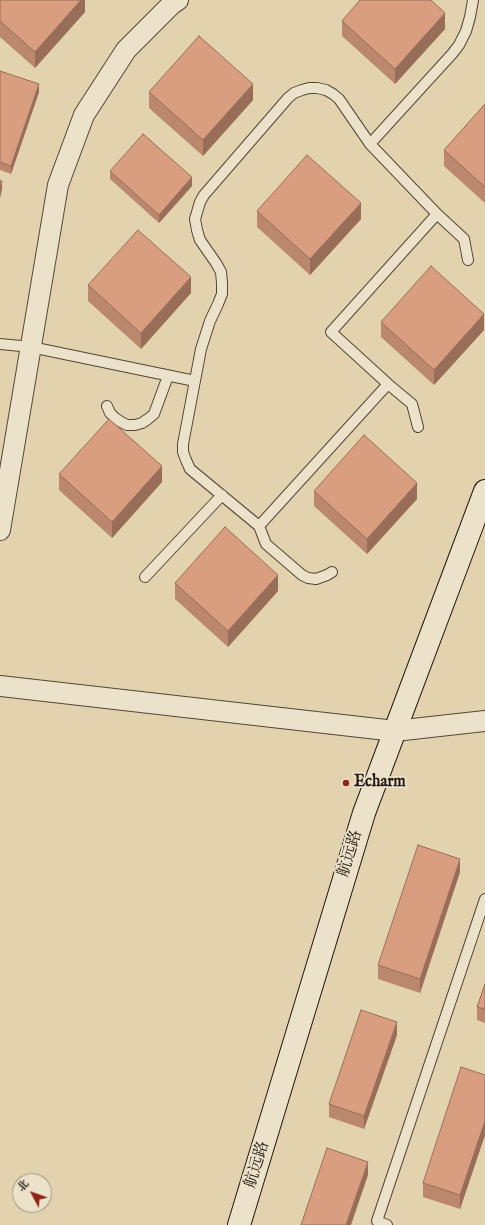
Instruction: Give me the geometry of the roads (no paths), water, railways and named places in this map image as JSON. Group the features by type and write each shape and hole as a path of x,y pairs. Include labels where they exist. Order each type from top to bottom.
{"street":[{"path":"0,530 58,185 84,115 126,50 172,4 178,0"},
{"name":"航远路","path":"239,1225 364,812 485,491"},
{"path":"0,686 395,731 485,721"}],"lane":[{"path":"370,144 459,45 466,31 473,0"},
{"path":"332,572 328,576 316,579 308,578 302,575 266,544 260,526 190,469 183,452 183,444 201,350 210,321 222,294 220,272 216,263 200,240 197,230 196,219 200,202 204,195 288,98 294,93 302,90 317,88 326,90 339,99 370,144 437,214 464,239 468,260"},
{"path":"418,427 412,404 331,332 437,214"},
{"path":"0,344 31,347 195,381"},
{"path":"107,406 110,413 115,418 127,425 142,423 154,414 168,376"},
{"path":"260,526 388,384"},
{"path":"145,577 222,495"},
{"path":"387,1225 377,1221 485,899"}],"place":[{"name":"Echarm","path":"346,783"}]}
